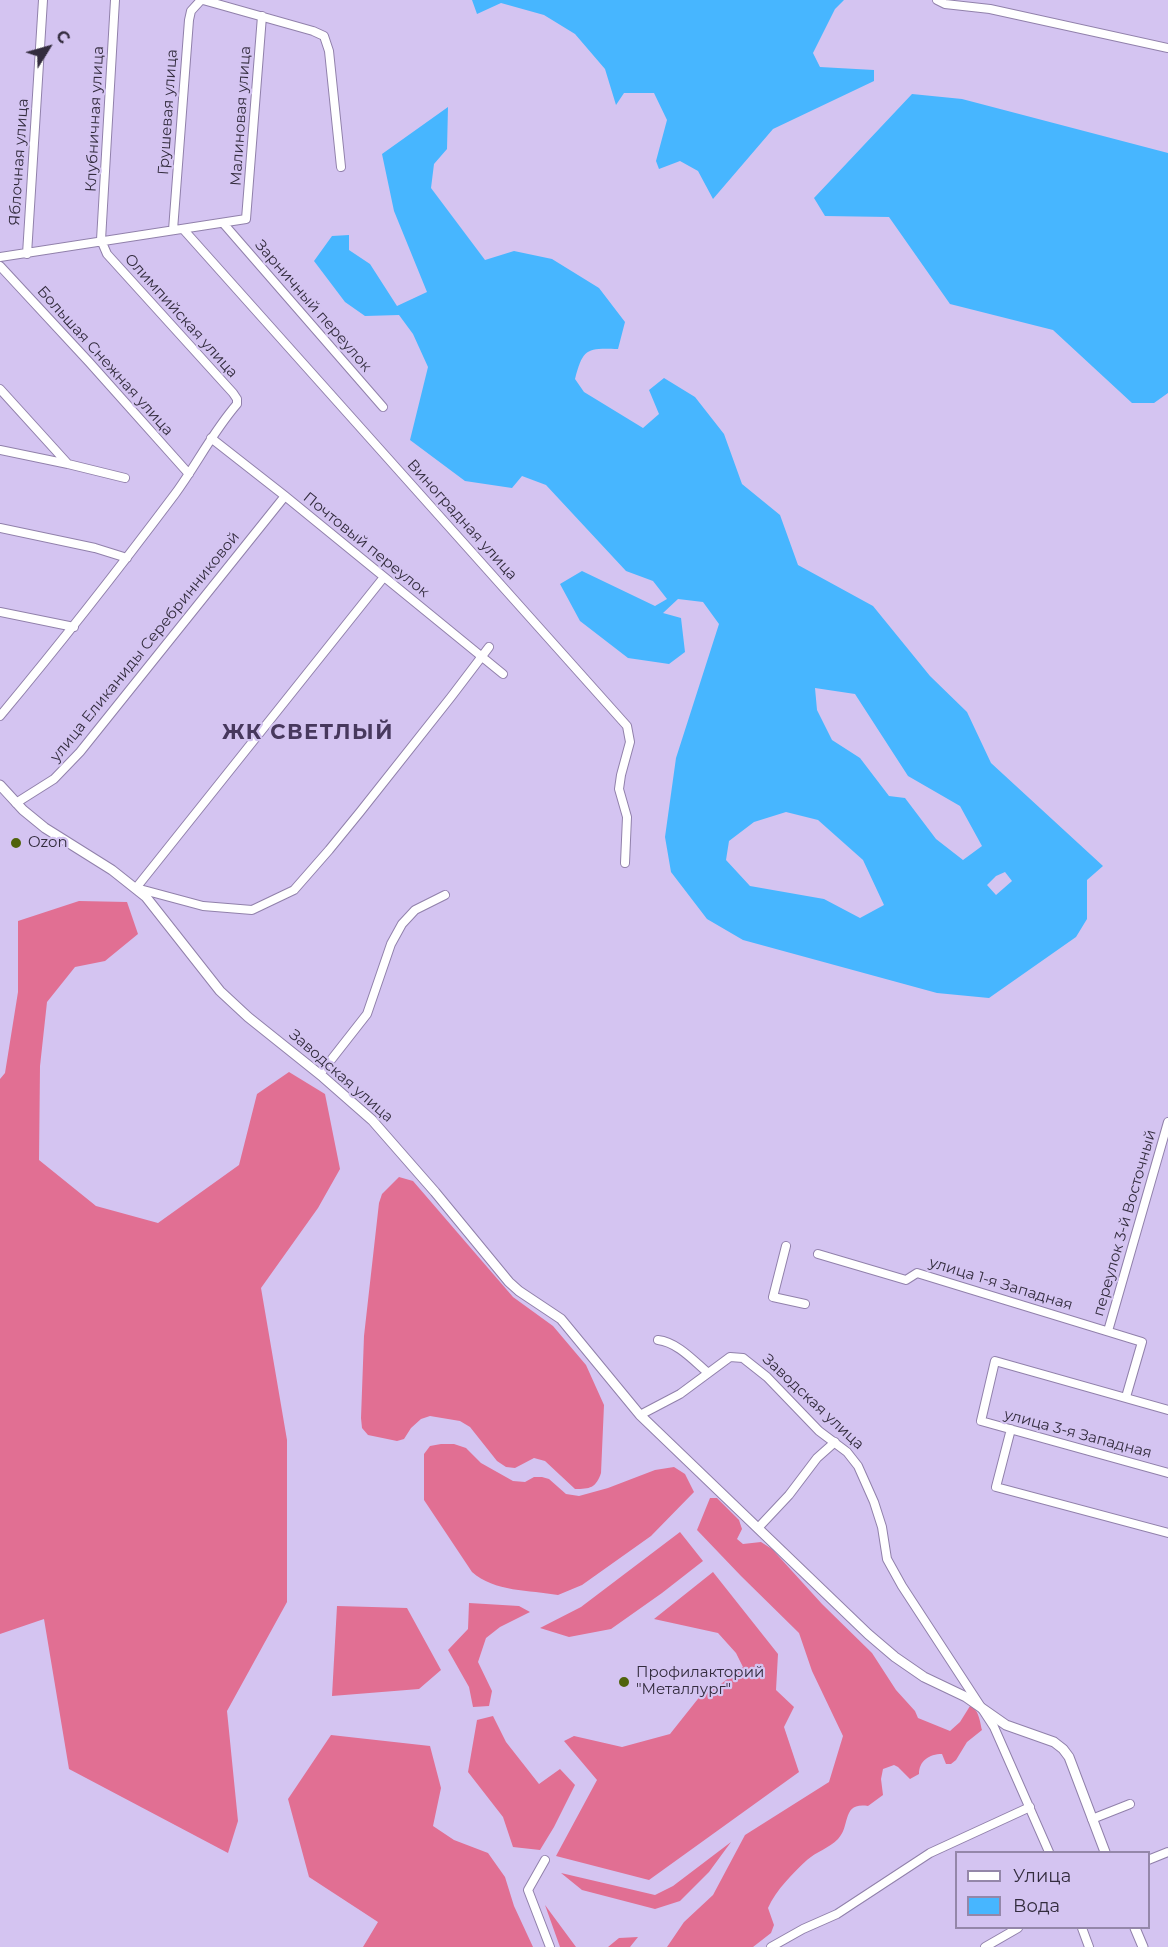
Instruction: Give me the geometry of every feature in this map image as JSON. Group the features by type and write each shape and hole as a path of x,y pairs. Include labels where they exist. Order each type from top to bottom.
{"street":[{"name":"Яблочная улица","path":"27,254 43,0"},
{"name":"Клубничная улица","path":"101,240 115,0"},
{"path":"202,0 321,33 326,38 341,167"},
{"name":"Грушевая улица","path":"173,230 189,20 191,11 202,0"},
{"path":"937,0 945,4 990,9 1168,48"},
{"name":"Малиновая улица","path":"223,223 246,219 262,15"},
{"path":"0,257 223,223"},
{"name":"Зарничный переулок","path":"223,223 383,407"},
{"name":"Виноградная улица","path":"183,229 627,726 630,742 619,789 627,817 625,863"},
{"name":"Олимпийская улица","path":"101,240 104,249 115,263 235,396 237,404 211,438"},
{"name":"Большая Снежная улица","path":"0,266 83,354 189,474"},
{"path":"0,389 68,464"},
{"path":"0,716 74,627 127,558 189,474 211,438"},
{"name":"Почтовый переулок","path":"211,438 503,674"},
{"path":"0,450 125,478"},
{"name":"улица Еликаниды Серебринниковой","path":"16,803 54,779 80,752 285,496"},
{"path":"0,528 95,548 127,558"},
{"path":"384,577 136,888 203,906 252,910 299,885 451,698 489,647"},
{"path":"0,612 74,627"},
{"name":"Заводская улица","path":"0,785 16,803 45,828 112,870 136,888 157,910 220,991 366,1115 386,1135 508,1282 567,1325 640,1415 868,1634 924,1677 977,1704 1006,1725 1054,1742 1063,1749 1069,1757 1105,1851"},
{"path":"320,1074 367,1014 392,944 402,924 415,910 445,895"},
{"name":"переулок 3-й Восточный","path":"1108,1331 1168,1122"},
{"path":"786,1246 773,1297 805,1304"},
{"name":"улица 1-я Западная","path":"819,1254 906,1280 917,1273 1142,1342 1126,1397"},
{"path":"658,1340 666,1341 677,1348 708,1373"},
{"name":"Заводская улица","path":"640,1415 680,1394 730,1357 743,1358 767,1377 819,1431 852,1457 864,1476 877,1510 882,1527 885,1554 890,1565 977,1704"},
{"name":"улица 3-я Западная","path":"1126,1397 995,1361 981,1421 1168,1473"},
{"path":"1126,1397 1168,1410"},
{"path":"1011,1429 996,1487 1168,1533"},
{"path":"758,1528 789,1496 817,1458 834,1442"},
{"path":"977,1704 994,1727 1049,1851"},
{"path":"1092,1819 1130,1804"},
{"path":"771,1947 837,1914 930,1852 1030,1807"},
{"path":"1150,1860 1168,1852"},
{"path":"545,1860 528,1890 550,1947"},
{"path":"985,1947 1016,1929"},
{"path":"1082,1929 1089,1947"},
{"path":"1135,1929 1143,1947"}],"shaded area":[{"path":"79,901 127,902 138,934 105,961 75,967 47,1002 40,1066 39,1160 96,1206 158,1223 239,1165 257,1094 289,1072 325,1094 340,1169 318,1208 261,1288 287,1440 287,1602 227,1711 238,1821 228,1853 69,1769 44,1619 0,1634 0,1079 5,1073 18,992 18,921"},
{"path":"399,1177 413,1181 513,1297 553,1326 586,1365 604,1405 601,1473 592,1487 575,1489 545,1461 534,1458 515,1468 506,1467 497,1461 470,1427 460,1421 430,1416 421,1419 404,1439 397,1441 368,1435 362,1428 364,1336 379,1203 382,1194"},
{"path":"454,1444 466,1448 481,1463 513,1481 525,1482 534,1477 549,1479 566,1494 579,1496 608,1488 655,1470 674,1467 685,1474 694,1492 651,1536 582,1585 558,1595 501,1587 481,1579 472,1572 424,1500 424,1454 430,1446"},
{"path":"710,1498 717,1498 739,1520 742,1529 737,1539 743,1544 761,1542 772,1549 822,1604 872,1653 918,1718 950,1731 960,1722 970,1706 977,1713 982,1730 967,1742 951,1764 946,1764 942,1754 933,1755 923,1762 919,1774 910,1779 894,1765 883,1769 881,1779 883,1795 868,1806 859,1806 850,1811 838,1839 807,1860 785,1882 768,1908 774,1925 771,1933 753,1947 667,1947 684,1922 713,1895 745,1835 829,1782 843,1736 812,1671 799,1633 697,1530"},
{"path":"680,1532 703,1561 611,1629 569,1637 540,1628 581,1607"},
{"path":"713,1572 778,1654 776,1690 794,1707 784,1727 799,1772 649,1880 556,1856 597,1780 564,1741 574,1736 622,1747 670,1734 701,1695 717,1687 743,1667 736,1653 718,1633 654,1619"},
{"path":"469,1603 519,1606 530,1612 500,1627 486,1638 478,1662 492,1691 489,1706 473,1707 469,1687 448,1650 468,1629"},
{"path":"337,1606 407,1608 441,1670 419,1689 332,1696"},
{"path":"493,1716 506,1742 539,1784 560,1769 575,1785 540,1850 513,1847 503,1817 468,1772 477,1720"},
{"path":"331,1735 430,1746 441,1788 433,1826 454,1840 488,1853 505,1877 514,1906 533,1947 363,1947 378,1922 309,1877 288,1799"},
{"path":"731,1842 709,1872 680,1901 655,1909 582,1890 561,1873 655,1895 673,1886"},
{"path":"545,1905 576,1947 560,1947"},
{"path":"638,1937 630,1947 608,1947 619,1938"}],"water":[{"path":"472,0 844,0 835,9 813,53 820,67 874,70 874,81 773,129 713,199 698,171 680,161 659,169 656,161 667,120 654,93 624,93 616,105 605,69 575,34 544,15 501,3 477,14"},
{"path":"912,94 962,99 1168,153 1168,393 1154,403 1132,403 1053,330 950,304 889,217 825,216 814,198"},
{"path":"448,107 447,149 434,164 431,188 485,260 514,251 552,259 599,288 625,322 618,349 593,350 588,352 581,361 575,379 584,392 643,428 659,414 649,390 664,378 695,397 724,434 742,484 780,515 798,565 873,606 930,676 967,712 991,763 1103,866 1087,880 1087,919 1076,937 989,998 937,993 743,940 707,919 671,872 665,837 676,758 719,624 703,602 678,599 663,613 681,618 685,652 669,664 628,658 580,621 560,584 582,571 655,606 667,599 653,581 626,571 546,485 522,476 512,488 465,481 410,440 428,367 413,334 399,315 365,316 345,302 314,261 332,236 349,235 349,250 370,264 397,306 427,292 394,211 382,154","holes":["815,688 855,694 908,776 960,806 982,846 963,860 936,839 905,798 889,796 860,758 832,740 817,710","786,812 818,820 863,860 884,905 860,918 824,899 750,886 726,860 729,841 754,822","1005,872 1012,881 996,895 987,885 996,876"]}],"place":[{"name":"Ozon","path":"16,843"},
{"name":"Профилакторий \"Металлург\"","path":"624,1682"}],"district":[{"name":"ЖК СВЕТЛЫЙ","path":"308,733"}]}
